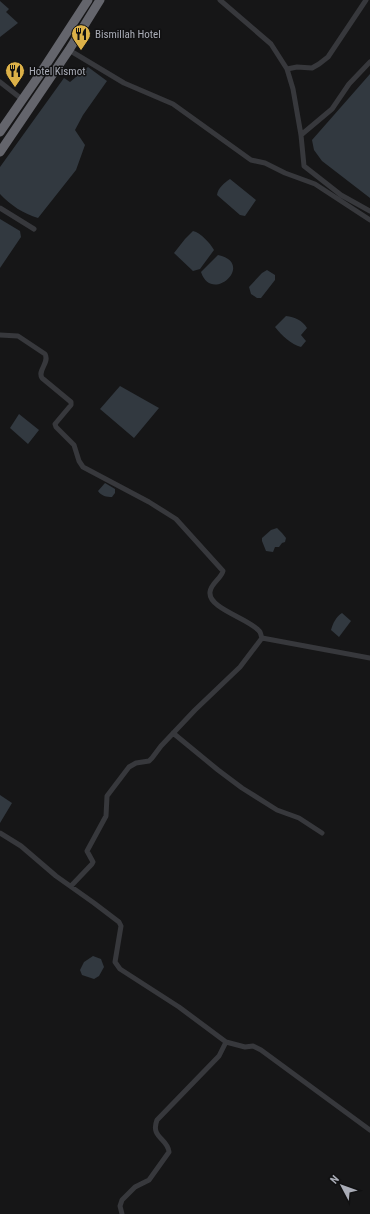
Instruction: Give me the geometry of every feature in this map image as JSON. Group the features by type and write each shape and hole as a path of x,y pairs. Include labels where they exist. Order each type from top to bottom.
{"highway":[{"path":"0,132 23,100 88,0"},
{"path":"0,152 69,50 100,0"}],"street":[{"path":"220,0 271,44 287,69 293,89 301,134 303,163 305,169 341,195 370,211"},
{"path":"287,69 297,67 312,68 328,58 366,0"},
{"path":"69,50 124,83 173,104 251,160 265,163 285,173 315,184 370,220"},
{"path":"301,134 332,109 349,84 370,62"},
{"path":"0,82 23,100"},
{"path":"0,208 34,229"},
{"path":"0,335 18,336 45,354 46,361 40,375 71,402 71,405 55,424 56,428 74,445 79,461 83,467 149,502 176,519 223,571 223,574 216,580 211,589 210,594 212,599 226,612 235,615 260,631 262,638 256,648 235,672 195,710 149,761 136,763 129,767 107,796 106,816 87,850 93,862 71,886"},
{"path":"262,638 370,658"},
{"path":"173,733 242,788 277,810 299,818 322,833"},
{"path":"0,833 21,846 56,876 112,917 121,926 115,962 120,969 179,1007 226,1042 245,1047 253,1046 261,1050 370,1130"},
{"path":"122,1214 120,1206 122,1200 135,1187 149,1180 169,1152 168,1148 155,1132 154,1127 157,1120 219,1056 226,1042"}],"shaded area":[{"path":"0,1 9,9 6,12 18,23 0,37"},
{"path":"88,67 107,81 83,115 75,130 85,145 76,170 38,218 18,209 0,194 0,167 64,78 70,82"},
{"path":"370,74 370,198 322,161 314,150 312,140"},
{"path":"230,179 256,200 245,216 240,215 217,195 222,186"},
{"path":"0,219 20,231 21,237 0,268"},
{"path":"193,231 205,239 214,250 200,269 193,271 174,253"},
{"path":"218,255 229,259 233,266 232,273 228,279 221,283 214,284 206,281 201,272"},
{"path":"267,270 275,275 275,280 261,298 257,298 251,294 249,287 262,273"},
{"path":"286,316 298,319 307,328 301,335 306,341 301,347 287,339 275,327"},
{"path":"120,386 159,408 134,438 100,409"},
{"path":"19,414 39,430 28,444 10,428"},
{"path":"105,483 115,489 115,493 112,497 102,495 98,491"},
{"path":"277,528 286,538 285,542 279,547 275,547 273,552 266,551 262,538 271,530"},
{"path":"342,613 351,621 339,637 331,630 335,620"},
{"path":"0,795 12,803 0,823"},
{"path":"93,956 101,959 104,967 99,976 94,979 82,975 80,970 84,962"}],"place":[{"name":"Bismillah Hotel","path":"81,51"},
{"name":"Hotel Kismot","path":"15,88"}]}
